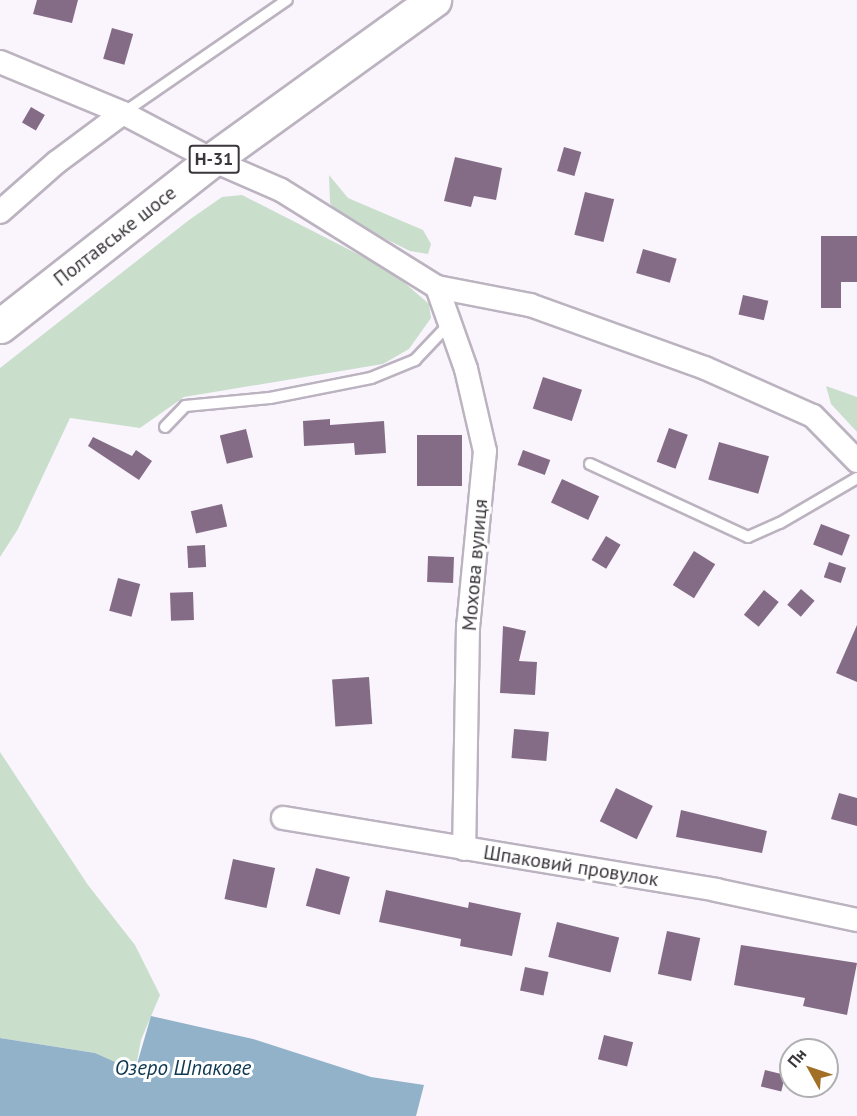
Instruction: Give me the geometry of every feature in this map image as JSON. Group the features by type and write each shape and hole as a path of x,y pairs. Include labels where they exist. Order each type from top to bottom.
{"main road":[{"name":"Полтавське шосе","path":"0,326 212,160 434,0"}],"street":[{"path":"0,62 123,113 212,160 281,190 437,287 530,304 705,368 813,416 857,461"},
{"path":"0,212 57,162 123,113"},
{"name":"Мохова вулиця","path":"437,287 466,369 485,451 468,626 464,849"},
{"name":"Шпаковий провулок","path":"283,818 716,890 857,920"}],"lane":[{"path":"123,113 287,0"},
{"path":"165,427 185,405 270,398 371,378 416,360 450,323"},
{"path":"590,464 748,537 780,523 857,478"}],"green space":[{"path":"329,175 348,198 423,230 431,244 428,254 410,251 341,217 330,203"},
{"path":"242,195 391,271 429,304 431,318 409,349 383,364 184,397 140,428 70,418 18,529 0,557 0,368 189,220 222,197"},
{"path":"826,386 857,397 857,432 831,404"},
{"path":"0,752 88,885 135,945 160,995 141,1040 135,1072 95,1053 0,1038"}],"water":[{"name":"Озеро Шпакове","path":"151,1016 253,1039 371,1077 424,1085 416,1116 0,1116 0,1038 95,1053 135,1071"}],"building":[{"path":"37,0 78,0 72,23 33,14"},
{"path":"112,28 133,34 124,65 103,59"},
{"path":"31,107 45,115 36,131 22,123"},
{"path":"564,147 581,152 574,176 557,171"},
{"path":"455,157 502,168 496,200 474,196 471,207 444,201"},
{"path":"585,192 614,199 603,242 574,235"},
{"path":"821,236 857,236 857,282 841,282 841,308 821,308"},
{"path":"643,249 677,259 670,283 636,273"},
{"path":"743,295 768,301 764,320 739,314"},
{"path":"543,377 582,390 572,421 533,408"},
{"path":"330,419 330,425 384,421 386,453 355,455 354,443 304,446 303,421"},
{"path":"669,428 688,435 675,469 657,462"},
{"path":"246,429 253,457 227,464 220,436"},
{"path":"417,435 462,435 462,486 417,486"},
{"path":"93,437 132,456 136,450 152,461 139,480 88,446"},
{"path":"719,442 769,456 758,494 708,479"},
{"path":"523,450 550,460 545,475 518,465"},
{"path":"562,479 599,496 588,520 551,503"},
{"path":"222,504 227,526 196,534 191,511"},
{"path":"821,524 850,535 842,556 813,545"},
{"path":"606,536 621,545 606,569 592,560"},
{"path":"205,545 206,567 188,568 187,546"},
{"path":"694,551 715,564 694,598 673,585"},
{"path":"428,556 454,557 453,583 427,582"},
{"path":"829,562 846,568 841,583 824,577"},
{"path":"118,578 140,584 131,617 109,611"},
{"path":"801,589 815,601 801,617 787,605"},
{"path":"764,590 779,602 759,627 744,615"},
{"path":"193,592 194,620 171,621 170,593"},
{"path":"857,625 857,682 836,673"},
{"path":"503,626 526,631 519,661 537,662 535,695 500,693"},
{"path":"369,677 372,724 335,726 332,680"},
{"path":"514,729 549,732 546,761 511,758"},
{"path":"616,788 653,806 637,839 600,821"},
{"path":"839,793 857,798 857,826 831,819"},
{"path":"681,810 767,831 762,853 676,837"},
{"path":"233,859 275,868 267,908 224,899"},
{"path":"316,868 350,877 340,915 306,906"},
{"path":"386,890 468,908 469,902 521,913 512,956 460,946 461,939 379,922"},
{"path":"557,922 619,937 610,972 548,957"},
{"path":"667,931 700,938 691,981 658,974"},
{"path":"741,945 857,963 847,1015 803,1006 805,998 734,985"},
{"path":"525,967 548,972 543,995 520,990"},
{"path":"604,1035 633,1042 627,1067 598,1059"},
{"path":"765,1070 779,1073 779,1091 761,1086"}]}
